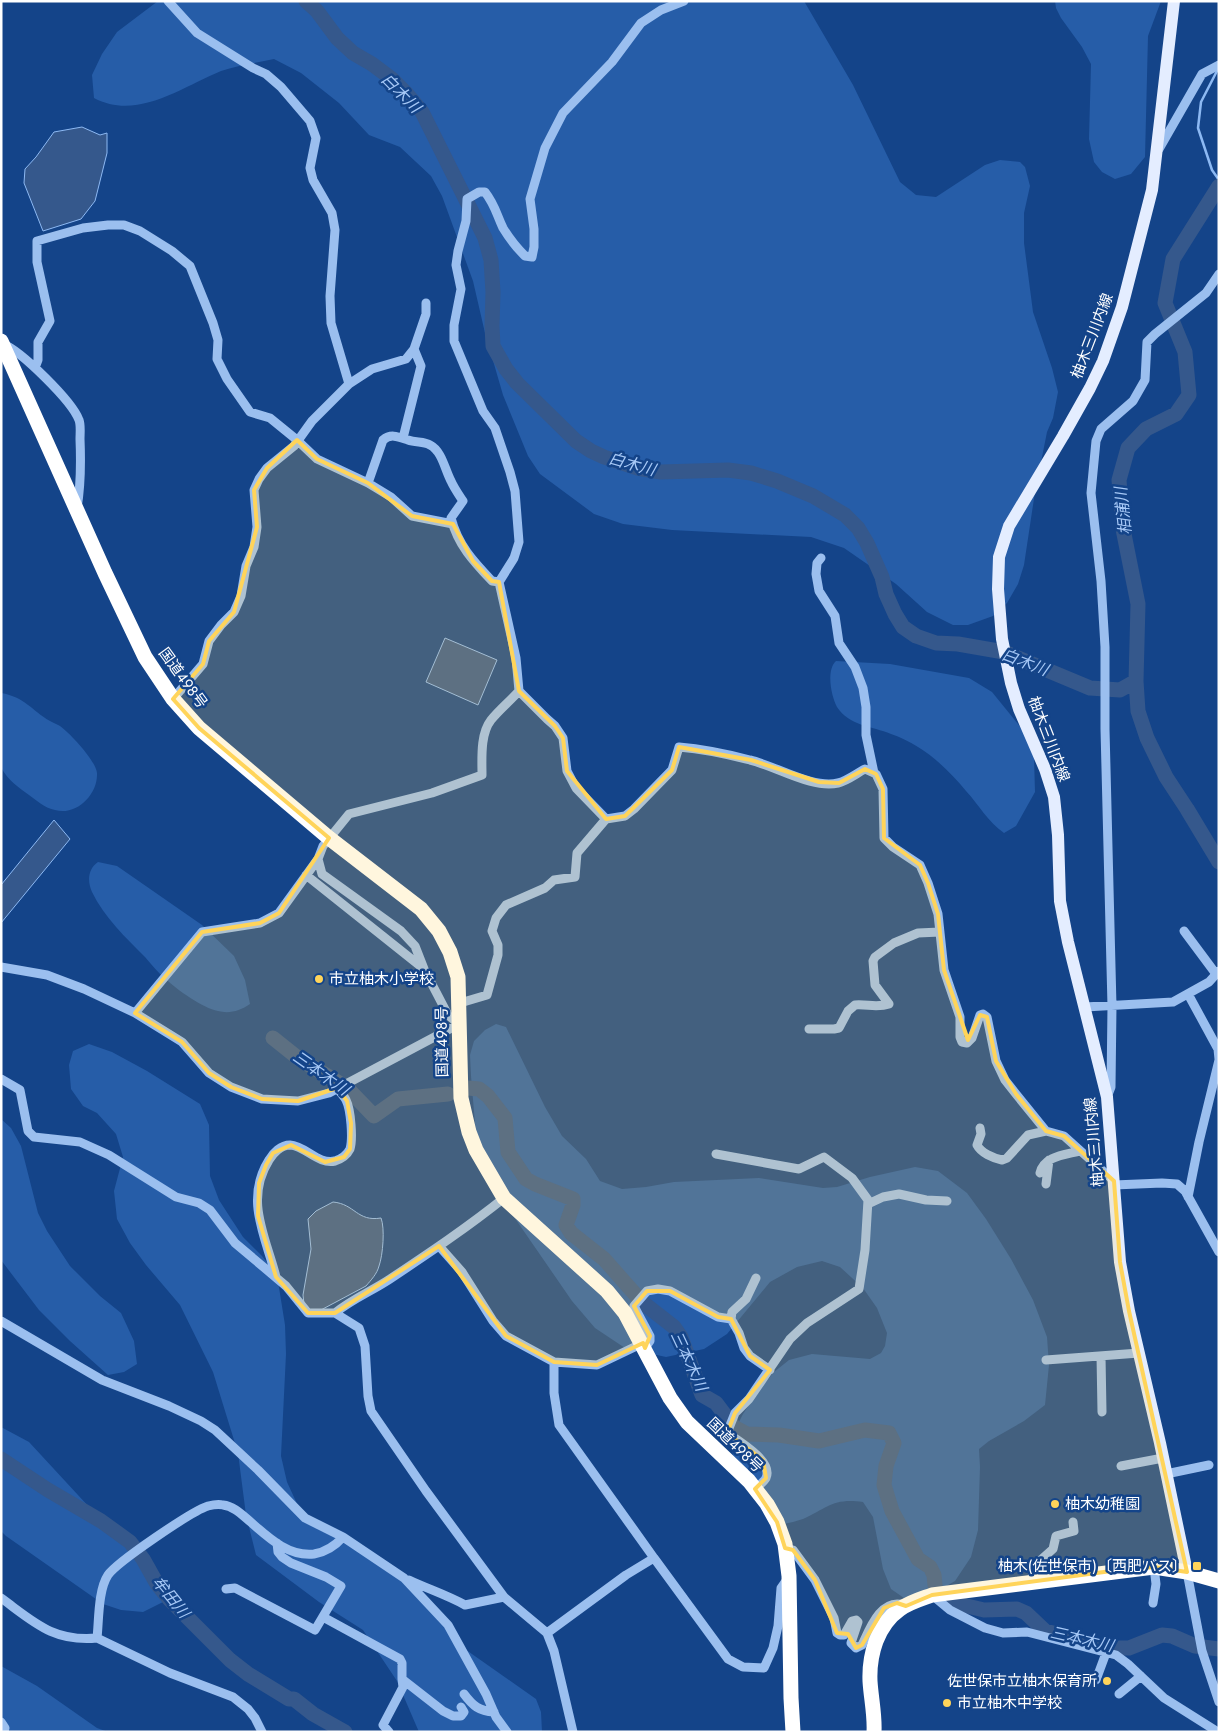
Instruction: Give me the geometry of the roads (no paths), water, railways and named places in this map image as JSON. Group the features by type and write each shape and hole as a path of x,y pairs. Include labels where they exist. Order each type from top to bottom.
{"highway":[{"name":"国道498号","path":"2,343 105,573 145,657 173,699 198,728 329,838 421,909 439,931 450,952 458,977 461,1098 469,1132 480,1157 504,1198 607,1292 626,1313 670,1398 687,1422 749,1481 767,1504 777,1522 785,1548 789,1576 791,1698 794,1732"},
{"path":"874,1732 870,1680 871,1657 877,1638 885,1624 898,1610 906,1606 932,1595 1154,1567 1187,1572 1219,1581"}],"main road":[{"name":"柚木三川内線","path":"1174,1 1152,190 1122,307 1103,361 1064,436 1009,526 1000,557 998,590 1002,639 1010,683 1045,769 1054,797 1058,835 1060,901 1068,942 1107,1097 1120,1262 1187,1572"}],"street":[{"path":"168,1 197,33 266,74 281,87 310,122 316,138 310,168 313,180 332,213 335,230 330,296 331,323 349,384"},
{"path":"606,818 576,788 567,771 563,738 555,726 546,720 519,691 516,658 500,582 514,558 519,542 515,491 495,428 483,411 454,341 454,325 461,289 456,266 466,221 467,199 479,192 485,192 494,204 504,228 515,246 525,256 532,257 534,229 530,199 545,148 563,113 612,62 641,23 661,10 684,1"},
{"path":"1156,154 1202,74 1219,65"},
{"path":"35,368 38,360 38,342 50,321 37,262 37,241 83,228 124,225 140,231 172,250 190,266 213,323 218,340 218,359 227,379 250,412 270,418 317,459 368,483 391,497 412,516 453,524"},
{"path":"1107,1097 1111,1087 1112,1006 1105,729 1105,647 1101,581 1091,493 1096,441 1101,429 1133,401 1141,387 1144,380 1147,342 1206,293 1219,274"},
{"path":"173,699 203,664 209,641 234,612 241,596 246,566 254,547 257,527 254,490 259,479 267,468 294,446 296,440 312,421 349,384 372,369 406,359 414,349 426,314 426,302"},
{"path":"2,343 16,351 35,368 67,402 79,420 81,488 77,509"},
{"path":"403,438 421,366 414,349"},
{"path":"368,483 383,440 387,436 392,435 415,443 427,443 433,446 442,458 451,481 463,501 451,518 456,534 473,561 492,581 500,582"},
{"path":"821,558 817,563 816,574 820,591 835,616 839,644 855,667 863,688 866,707 866,735 874,773"},
{"path":"135,1013 202,932 260,923 278,913 318,859 323,846 350,814 432,793 482,775 482,756 490,722 519,691"},
{"path":"460,1003 487,995 498,955 498,945 492,931 496,918 506,905 545,888 554,880 575,877 577,853 606,818 625,816 672,770 679,747 710,750 751,760 801,779 819,782 839,783 865,769 876,774 883,789 884,838 893,847 920,865 938,914 944,970 960,1017 960,1037 962,1042 967,1043 972,1038 980,1015 983,1014 987,1017 996,1061 1005,1080 1046,1131"},
{"path":"1,967 47,975 84,989 135,1013 182,1042 209,1073 231,1087 262,1099 298,1101 329,1093 459,1024 448,1015 424,969 415,946 400,931 322,874 318,859"},
{"path":"306,875 424,969"},
{"path":"1085,1007 1173,1002 1208,982 1218,972 1184,931"},
{"path":"809,1029 839,1028 848,1012 855,1005 867,1004 874,1006 889,1004 875,985 873,961 875,957 894,943 918,933 940,932"},
{"path":"1188,994 1218,1049 1219,1060 1188,1197"},
{"path":"1,1079 20,1090 28,1131 34,1137 80,1142 109,1155 176,1197 199,1203 210,1210 235,1243 286,1286 308,1313 335,1314 359,1328 365,1346 368,1396 371,1411 420,1483 504,1598 547,1633 554,1651 573,1732"},
{"path":"276,1277 258,1216 259,1183 272,1153 284,1146 291,1145 326,1162 344,1157 350,1149 351,1123 347,1101 337,1088"},
{"path":"980,1128 981,1134 976,1145 978,1148 1002,1160 1007,1158 1028,1135 1046,1131 1064,1136 1114,1183 1177,1184 1185,1191 1219,1252"},
{"path":"1040,1173 1044,1163 1049,1160 1080,1151"},
{"path":"716,1154 799,1169 824,1157 852,1178 868,1200 865,1250 859,1288 808,1323 790,1340 749,1400 735,1413 726,1431 763,1460 767,1470 766,1478 755,1489"},
{"path":"1046,1184 1049,1160"},
{"path":"868,1204 883,1197 898,1194 926,1200 947,1201"},
{"path":"335,1314 346,1304 388,1280 439,1246 504,1198"},
{"path":"439,1246 462,1272 493,1321 506,1336 554,1362 597,1365 650,1341 650,1336 634,1306 648,1291 658,1289 670,1291 718,1317 731,1319"},
{"path":"756,1278 751,1285 746,1299 732,1312 731,1319 739,1333 744,1348 750,1356 770,1370"},
{"path":"1,1321 102,1380 162,1403 215,1430 305,1518 343,1537 404,1578 449,1596 465,1605 504,1598"},
{"path":"1046,1360 1139,1353"},
{"path":"1101,1356 1102,1412"},
{"path":"554,1362 554,1393 559,1425 728,1659 743,1667 764,1668 773,1648 778,1626 781,1588 789,1576"},
{"path":"1122,1466 1163,1458"},
{"path":"1166,1474 1209,1465"},
{"path":"97,1638 103,1586 109,1573 127,1558 193,1513 209,1505 224,1505 237,1510 277,1543 290,1551 305,1555 322,1553 335,1546 343,1537"},
{"path":"1031,1582 1035,1565 1052,1549 1056,1536 1074,1531 1072,1522"},
{"path":"226,1589 235,1588 315,1630 340,1586 326,1577 291,1564 278,1552 277,1543"},
{"path":"785,1548 793,1550 814,1580 834,1618 837,1633 844,1635 852,1621 856,1620 858,1622 851,1643 856,1648 862,1645 871,1626 884,1608 897,1603 906,1606"},
{"path":"547,1633 626,1575 654,1558"},
{"path":"1154,1567 1156,1584 1154,1602"},
{"path":"1187,1572 1202,1651 1219,1702"},
{"path":"404,1578 448,1625 503,1729"},
{"path":"932,1595 950,1610 986,1628 1003,1633 1027,1632 1116,1655 1164,1698 1218,1732"},
{"path":"1,1598 44,1630 64,1637 97,1638 170,1673 233,1697 256,1718 262,1732"},
{"path":"323,1617 400,1659 402,1663 403,1688 383,1725 390,1732"},
{"path":"1096,1680 1106,1652"},
{"path":"1120,1694 1141,1676"},
{"path":"402,1679 443,1711 453,1716 461,1716 464,1712 461,1707"},
{"path":"464,1694 474,1707 482,1711 494,1712"},
{"path":"1,1722 5,1728 4,1732"}],"waterway":[{"name":"白木川","path":"306,1 317,11 337,38 353,53 392,79 422,112 485,238 491,260 493,346 506,369 517,383 576,441 604,457 637,468 661,472 728,470 751,473 777,481 813,496 845,515 858,528 882,577 886,594 895,614 903,627 916,636 936,643 958,644 1004,652 1090,688 1120,690 1136,681"},
{"path":"1218,69 1201,102 1198,128 1212,170 1219,180"},
{"name":"相浦川","path":"1219,186 1173,259 1165,303 1185,352 1189,395 1176,414 1146,429 1128,448 1119,480 1123,529 1138,604 1136,681 1138,711 1147,738 1166,777 1219,862"},
{"name":"三本木川","path":"273,1038 298,1058 347,1088 374,1116 398,1099 448,1094"},
{"name":"三本木川","path":"468,1088 479,1089 488,1096 505,1118 508,1152 526,1179 573,1199 573,1205 566,1225 571,1233 604,1259 642,1302 674,1327 681,1337 702,1395 716,1403 734,1427 747,1434 779,1435 819,1441 865,1430 889,1433 894,1443 886,1466 884,1485 892,1511 918,1559 930,1567 934,1575 935,1585"},
{"name":"牟田川","path":"1,1459 48,1490 101,1521 130,1542 143,1559 157,1584 170,1600 230,1660 248,1674 289,1699 294,1699 313,1714 345,1732"},
{"name":"三本木川","path":"950,1602 984,1610 1017,1609 1026,1613 1045,1631 1112,1648 1129,1648 1162,1635 1172,1636 1195,1646 1219,1649"}],"place":[{"name":"市立柚木小学校","path":"319,979"},
{"name":"柚木幼稚園","path":"1055,1504"},
{"name":"柚木(佐世保市)〔西肥バス〕","path":"1197,1566"},
{"name":"佐世保市立柚木保育所","path":"1107,1681"},
{"name":"市立柚木中学校","path":"947,1703"}]}
